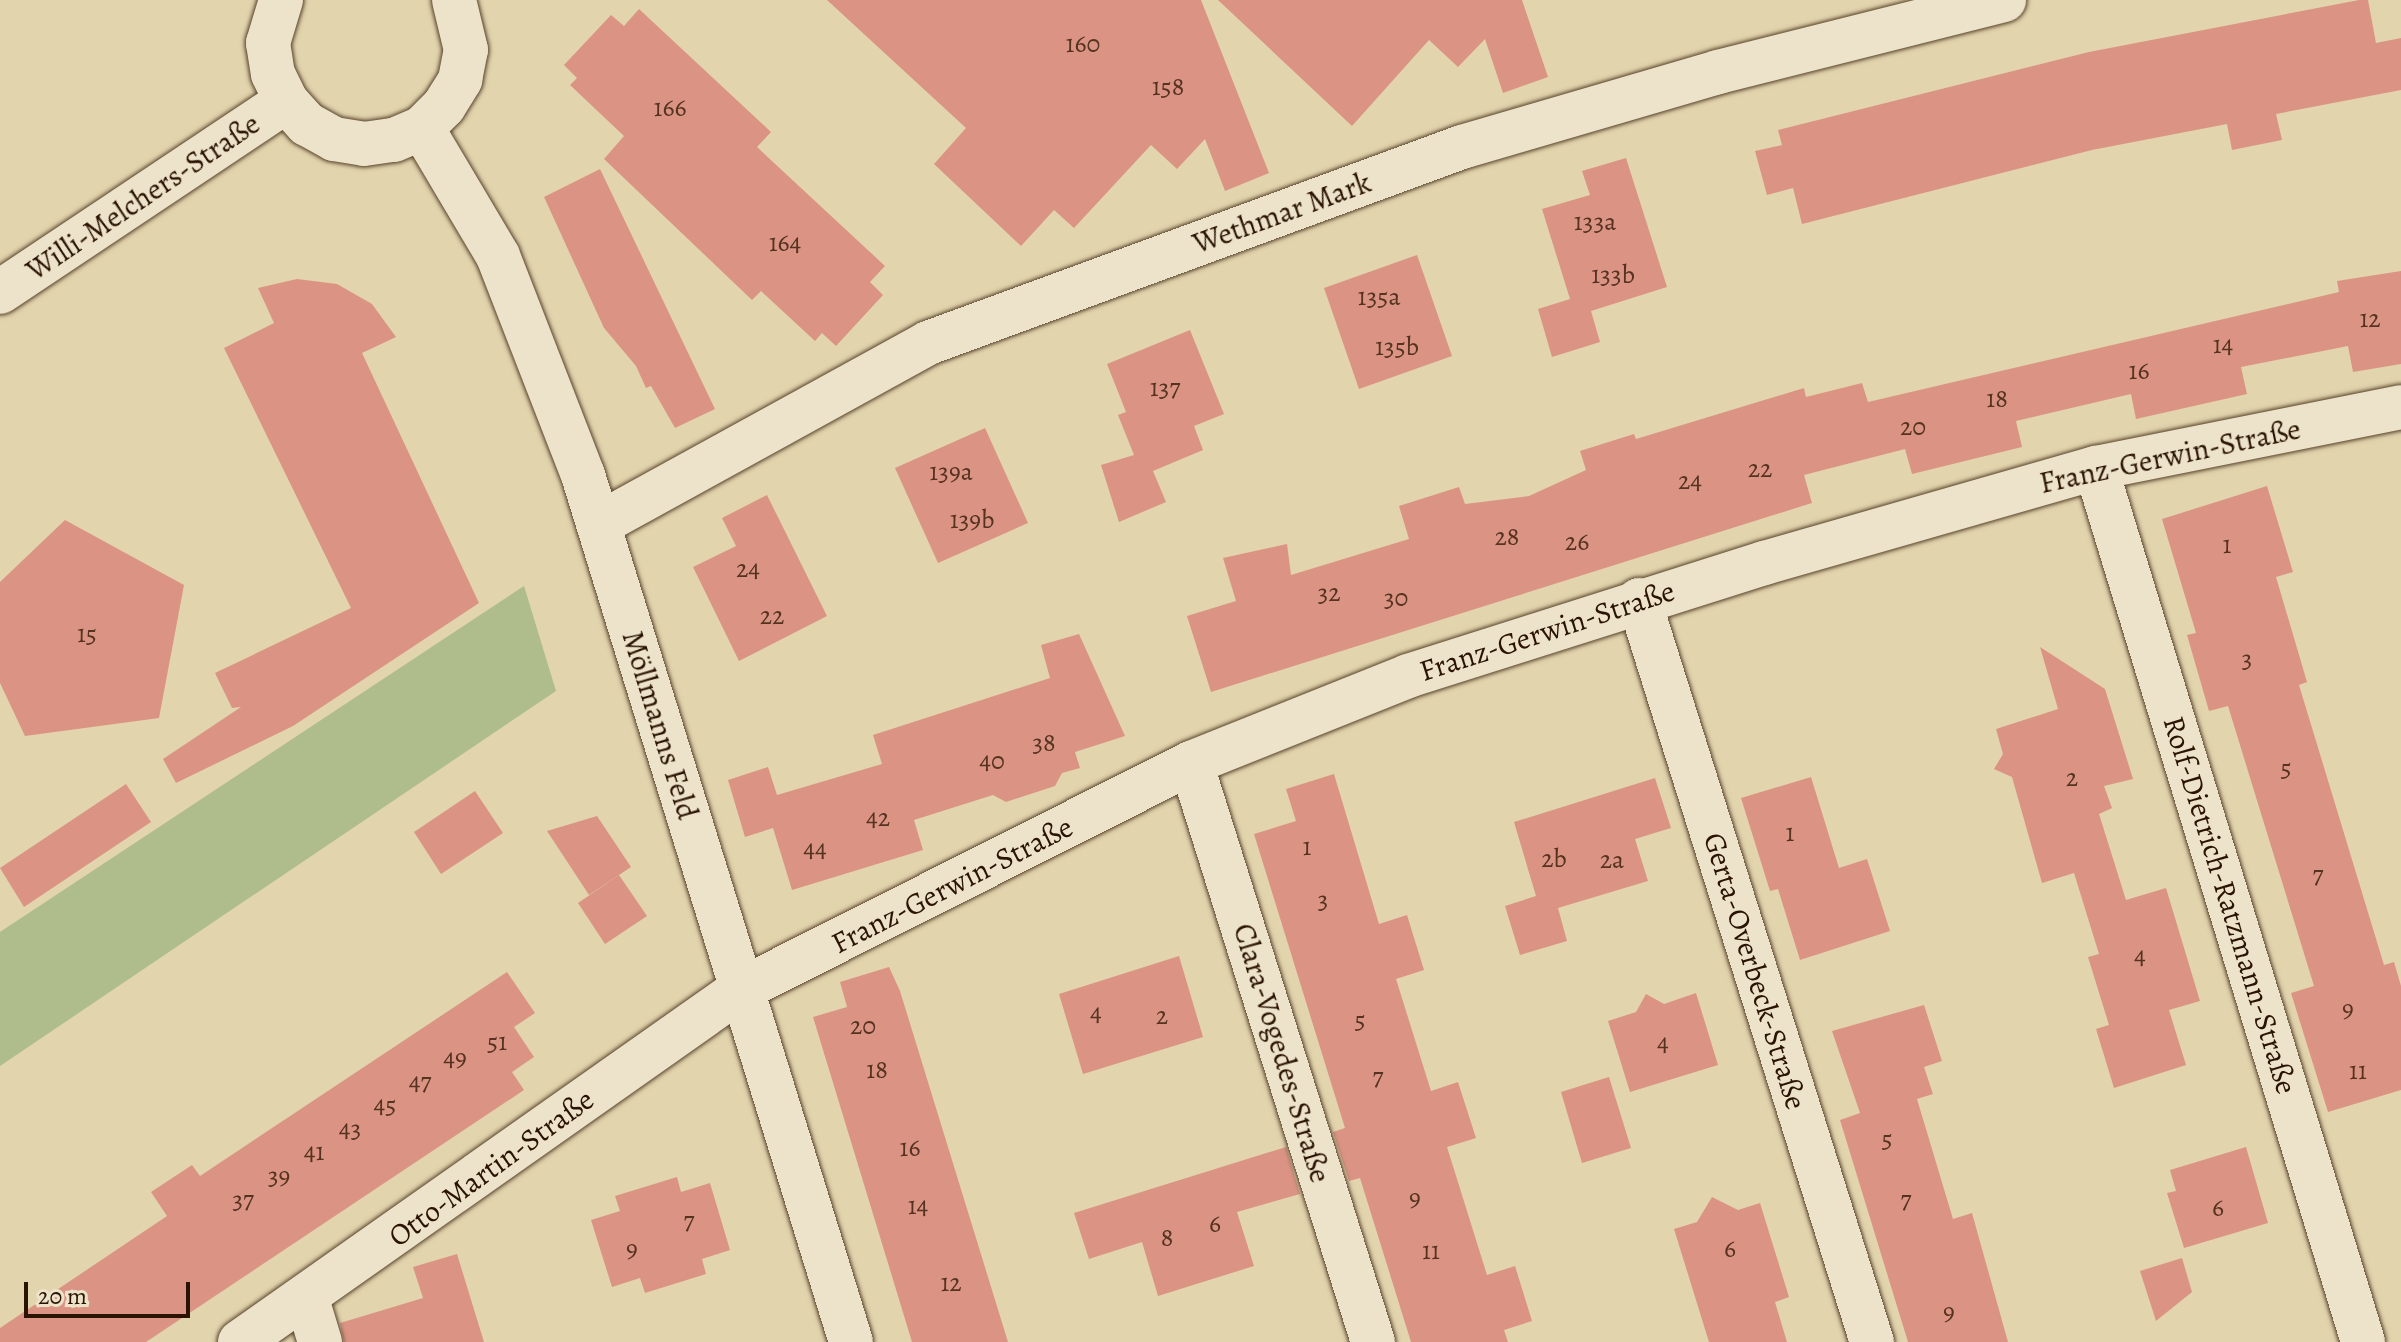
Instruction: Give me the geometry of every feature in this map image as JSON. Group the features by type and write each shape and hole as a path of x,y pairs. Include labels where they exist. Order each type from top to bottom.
{"street":[{"path":"281,0 268,43 273,74 286,101 307,124 334,139 379,142 422,128 444,106 460,80 466,50 454,0"},
{"name":"Wethmar Mark","path":"599,524 928,343 1462,147 1718,72 2004,0"},
{"name":"Willi-Melchers-Straße","path":"0,292 286,101"},
{"name":"Möllmanns Feld","path":"422,128 498,256 543,360 599,524 740,990 851,1342"},
{"name":"Franz-Gerwin-Straße","path":"740,990 1191,763 1408,676 1639,600 2096,468 2401,407"},
{"name":"Rolf-Dietrich-Ratzmann-Straße","path":"2096,468 2363,1342"},
{"name":"Gerta-Overbeck-Straße","path":"1639,600 1872,1342"},
{"name":"Clara-Vogedes-Straße","path":"1191,763 1373,1342"},
{"name":"Otto-Martin-Straße","path":"240,1342 307,1299 740,990"},
{"path":"307,1299 320,1342"}],"green space":[{"path":"524,586 556,691 0,1066 0,932"}],"building":[{"path":"827,0 1201,0 1269,173 1225,191 1205,139 1177,169 1151,145 1074,228 1054,210 1021,246 934,164 966,128"},
{"path":"1218,0 1522,0 1548,77 1503,93 1485,39 1458,67 1429,40 1352,126"},
{"path":"2368,0 2376,43 2401,38 2401,90 2276,114 2282,140 2232,150 2227,124 2092,150 1802,224 1793,188 1767,195 1755,151 1782,145 1778,130 2089,52"},
{"path":"639,9 771,132 757,147 885,266 870,282 883,295 836,346 822,333 815,341 761,291 752,300 604,159 624,136 570,85 577,78 564,65 611,15 624,26"},
{"path":"1626,158 1667,287 1591,311 1600,342 1552,357 1538,309 1570,299 1542,209 1590,195 1582,171"},
{"path":"600,169 715,409 675,428 651,386 646,388 636,366 604,328 544,197"},
{"path":"1417,255 1452,356 1359,389 1324,288"},
{"path":"2401,271 2401,364 2353,372 2348,346 2241,367 2247,394 2136,419 2131,394 2016,421 2022,447 1912,474 1905,449 1804,475 1812,503 1211,692 1187,616 1236,601 1223,558 1287,544 1291,575 1409,539 1399,506 1459,487 1465,504 1529,496 1586,470 1580,451 1634,434 1636,439 1804,388 1806,397 1862,383 1868,402 2339,292 2337,281"},
{"path":"297,279 337,284 372,304 396,337 362,353 479,603 293,726 176,783 163,759 241,707 232,708 215,673 351,608 224,348 274,323 258,288"},
{"path":"1190,330 1224,414 1194,426 1203,450 1153,471 1166,502 1119,522 1101,465 1134,455 1118,415 1126,412 1107,364"},
{"path":"985,428 1028,523 938,563 895,468"},
{"path":"2267,486 2293,572 2276,577 2307,682 2299,685 2384,965 2394,962 2401,986 2401,1090 2328,1112 2291,993 2314,986 2228,706 2209,711 2187,635 2196,633 2162,519"},
{"path":"767,495 827,616 739,661 693,567 736,546 722,518"},
{"path":"65,520 184,585 159,718 25,736 0,683 0,582"},
{"path":"1079,634 1125,736 1075,752 1080,768 1062,773 1055,786 1006,802 993,795 914,820 923,850 792,890 773,828 745,837 728,780 768,767 777,795 882,764 873,735 1050,678 1041,645"},
{"path":"2040,647 2105,689 2133,779 2104,786 2112,808 2099,814 2126,900 2166,888 2200,1001 2169,1010 2186,1065 2114,1088 2096,1029 2109,1025 2088,957 2099,954 2074,873 2042,883 2012,777 1994,769 2003,754 1996,729 2058,709"},
{"path":"1334,774 1379,924 1407,915 1424,970 1396,979 1431,1091 1458,1082 1476,1138 1447,1147 1487,1275 1515,1266 1532,1321 1504,1330 1508,1342 1411,1342 1360,1178 1349,1181 1333,1132 1345,1128 1254,834 1296,821 1286,789"},
{"path":"1811,777 1839,868 1867,859 1890,931 1800,960 1778,889 1770,891 1741,798"},
{"path":"1655,778 1671,828 1635,839 1648,881 1558,908 1567,941 1520,955 1505,906 1536,896 1514,822"},
{"path":"126,784 151,822 24,907 0,868"},
{"path":"475,791 503,833 441,874 414,832"},
{"path":"597,816 631,867 589,895 547,831"},
{"path":"619,875 647,916 605,944 578,903"},
{"path":"1179,956 1203,1037 1083,1074 1059,994"},
{"path":"889,967 900,991 1008,1342 912,1342 813,1017 847,1007 840,982"},
{"path":"507,972 535,1013 514,1027 534,1057 512,1072 524,1090 146,1342 0,1342 0,1328 167,1216 151,1192 192,1165 200,1176"},
{"path":"1696,993 1718,1065 1630,1092 1608,1021 1636,1012 1646,994 1664,1004"},
{"path":"1924,1005 1942,1061 1924,1067 1933,1094 1917,1099 1953,1219 1972,1213 2008,1342 1908,1342 1840,1120 1860,1113 1832,1031"},
{"path":"1609,1077 1631,1148 1582,1163 1561,1092"},
{"path":"1286,1147 1300,1194 1237,1212 1254,1266 1158,1296 1142,1242 1089,1259 1074,1213"},
{"path":"2246,1147 2268,1223 2184,1248 2167,1193 2176,1191 2170,1170"},
{"path":"677,1177 681,1192 710,1183 730,1250 702,1259 706,1274 645,1293 640,1278 612,1287 591,1220 620,1211 615,1196"},
{"path":"1712,1197 1738,1210 1760,1203 1789,1297 1775,1302 1787,1342 1709,1342 1674,1229 1697,1222"},
{"path":"457,1254 484,1342 344,1342 340,1323 423,1298 413,1267"},
{"path":"2182,1258 2192,1292 2156,1321 2140,1271"}]}
